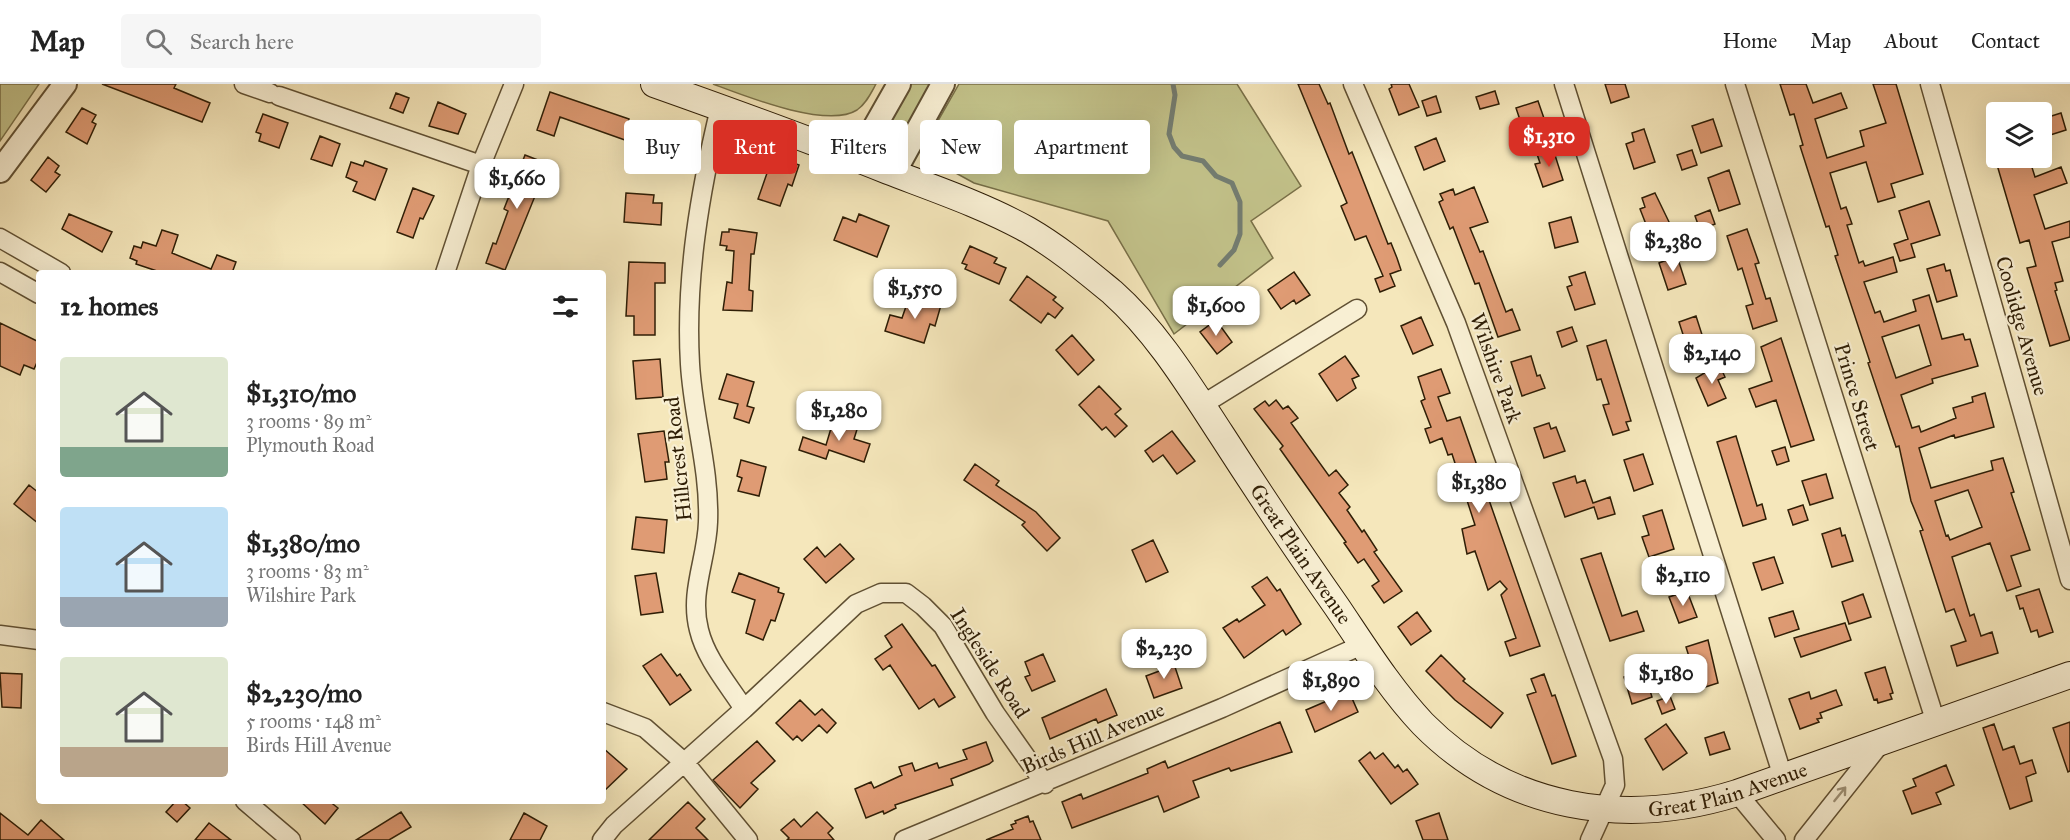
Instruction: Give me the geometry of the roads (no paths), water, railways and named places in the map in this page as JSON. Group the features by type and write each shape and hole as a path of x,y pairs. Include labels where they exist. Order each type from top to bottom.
{"main road":[{"name":"Great Plain Avenue","path":"654,84 809,141"},
{"name":"Great Plain Avenue","path":"896,174 1027,229 1068,255 1143,322 1202,405 1362,645 1411,711 1439,738 1498,779 1547,798 1605,809 1660,810 1696,805 1737,793 2070,675"}],"street":[{"path":"0,171 65,84"},
{"path":"244,84 481,165"},
{"path":"446,270 481,165 514,84"},
{"path":"879,120 899,84"},
{"path":"908,148 943,84"},
{"name":"Wilshire Park","path":"1353,84 1456,323 1609,748 1616,776 1605,809 1590,840"},
{"path":"1564,84 1782,777"},
{"name":"Prince Street","path":"1735,84 1936,723"},
{"name":"Coolidge Avenue","path":"1930,84 2070,580"},
{"name":"Hillcrest Road","path":"720,108 707,160 689,288 690,366 704,456 708,524 699,568 695,605 699,631 714,665 744,709"},
{"path":"0,238 56,270"},
{"path":"0,272 36,292"},
{"path":"1202,405 1357,309"},
{"name":"Ingleside Road","path":"744,709 856,604 881,592 906,593 943,626 995,713 1045,784"},
{"path":"0,635 36,640"},
{"name":"Birds Hill Avenue","path":"904,840 1045,784 1362,645"},
{"path":"602,840 614,825 744,709"},
{"path":"606,713 645,728 685,763 748,840"},
{"path":"1804,840 1882,742"},
{"path":"1737,793 1776,840"},
{"path":"249,804 291,840"}],"waterway":[{"path":"1173,84 1175,95 1169,134 1174,147 1182,156 1203,161 1216,176 1232,183 1240,202 1240,234 1234,250 1220,265"}]}
